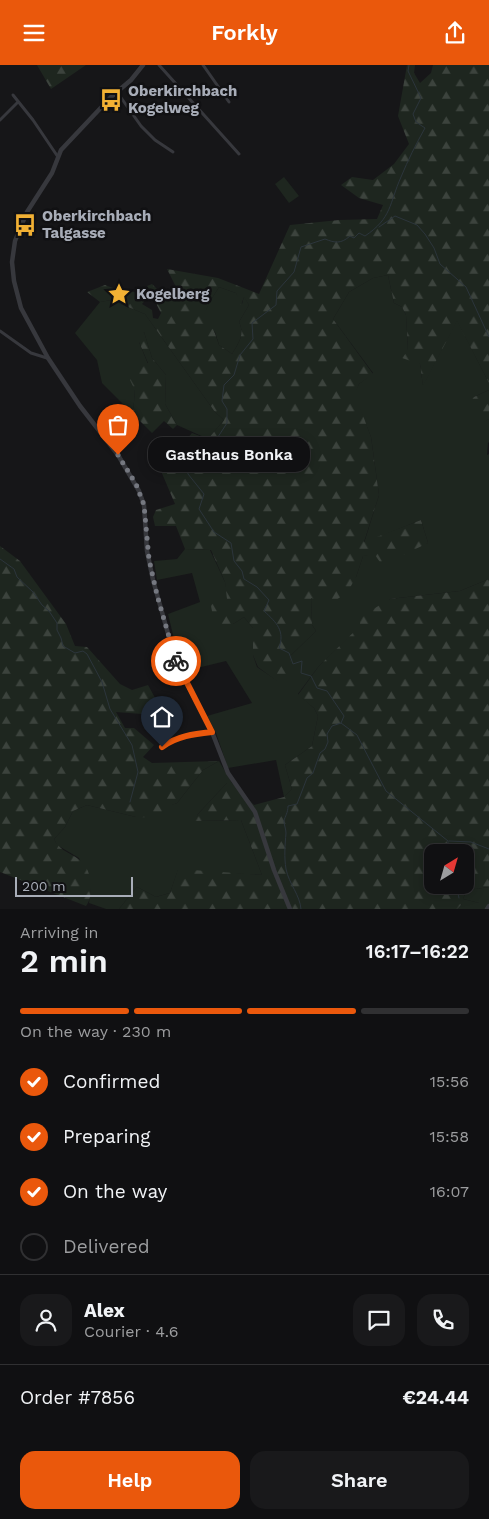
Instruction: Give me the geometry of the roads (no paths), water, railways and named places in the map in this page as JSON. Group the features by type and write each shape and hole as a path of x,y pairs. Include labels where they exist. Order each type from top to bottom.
{"street":[{"path":"143,65 128,84 118,91 61,150 52,173 27,212 14,245 12,263 14,281 21,308 48,358 80,406 115,450 140,491 145,510 146,541 153,580 174,655 212,732 228,773 254,812 290,909"},
{"path":"159,65 239,154"},
{"path":"203,65 229,102"},
{"path":"118,91 141,126 155,140 173,152"},
{"path":"13,95 33,120 58,157"},
{"path":"0,120 18,102"},
{"path":"0,331 32,353 48,358"},
{"path":"162,747 172,739 191,734 212,732"}],"waterway":[{"path":"409,65 408,71 421,98 413,114 416,122 425,128 406,164 389,210 380,223 365,236 359,233 354,238 350,236 341,242 325,239 301,247 294,272 277,291 276,305 252,323 253,339 240,355 234,375 224,385 222,401 227,409 227,423 216,440 204,443 201,450 202,461 186,463 188,474 204,494 199,509 214,532 231,543 234,561 242,571 244,579 257,587 269,600 264,611 279,628 281,637 279,648 289,653 293,664 302,661 301,673 311,676 317,688 327,691 344,716 341,723 357,735 386,791 448,841 448,844"},
{"path":"379,227 395,216 417,225 434,248 440,264 466,287 489,337"},
{"path":"0,559 14,569 17,577 49,611 57,623 57,630 63,646 75,653 83,651 87,654 102,682 110,709 132,745 138,772 130,802"},
{"path":"301,909 299,899 289,880 286,869 284,821 288,806 297,804 307,778 313,773 320,753 325,749 328,742 327,734 332,726 341,723"},
{"path":"449,841 471,842 489,849"},
{"path":"458,894 459,898"}],"place":[{"name":"Oberkirchbach Kogelweg","path":"111,100"},
{"name":"Oberkirchbach Talgasse","path":"25,225"},
{"name":"Kogelberg","path":"119,294"},
{"name":"Gasthaus Bonka","path":"118,455"}]}
